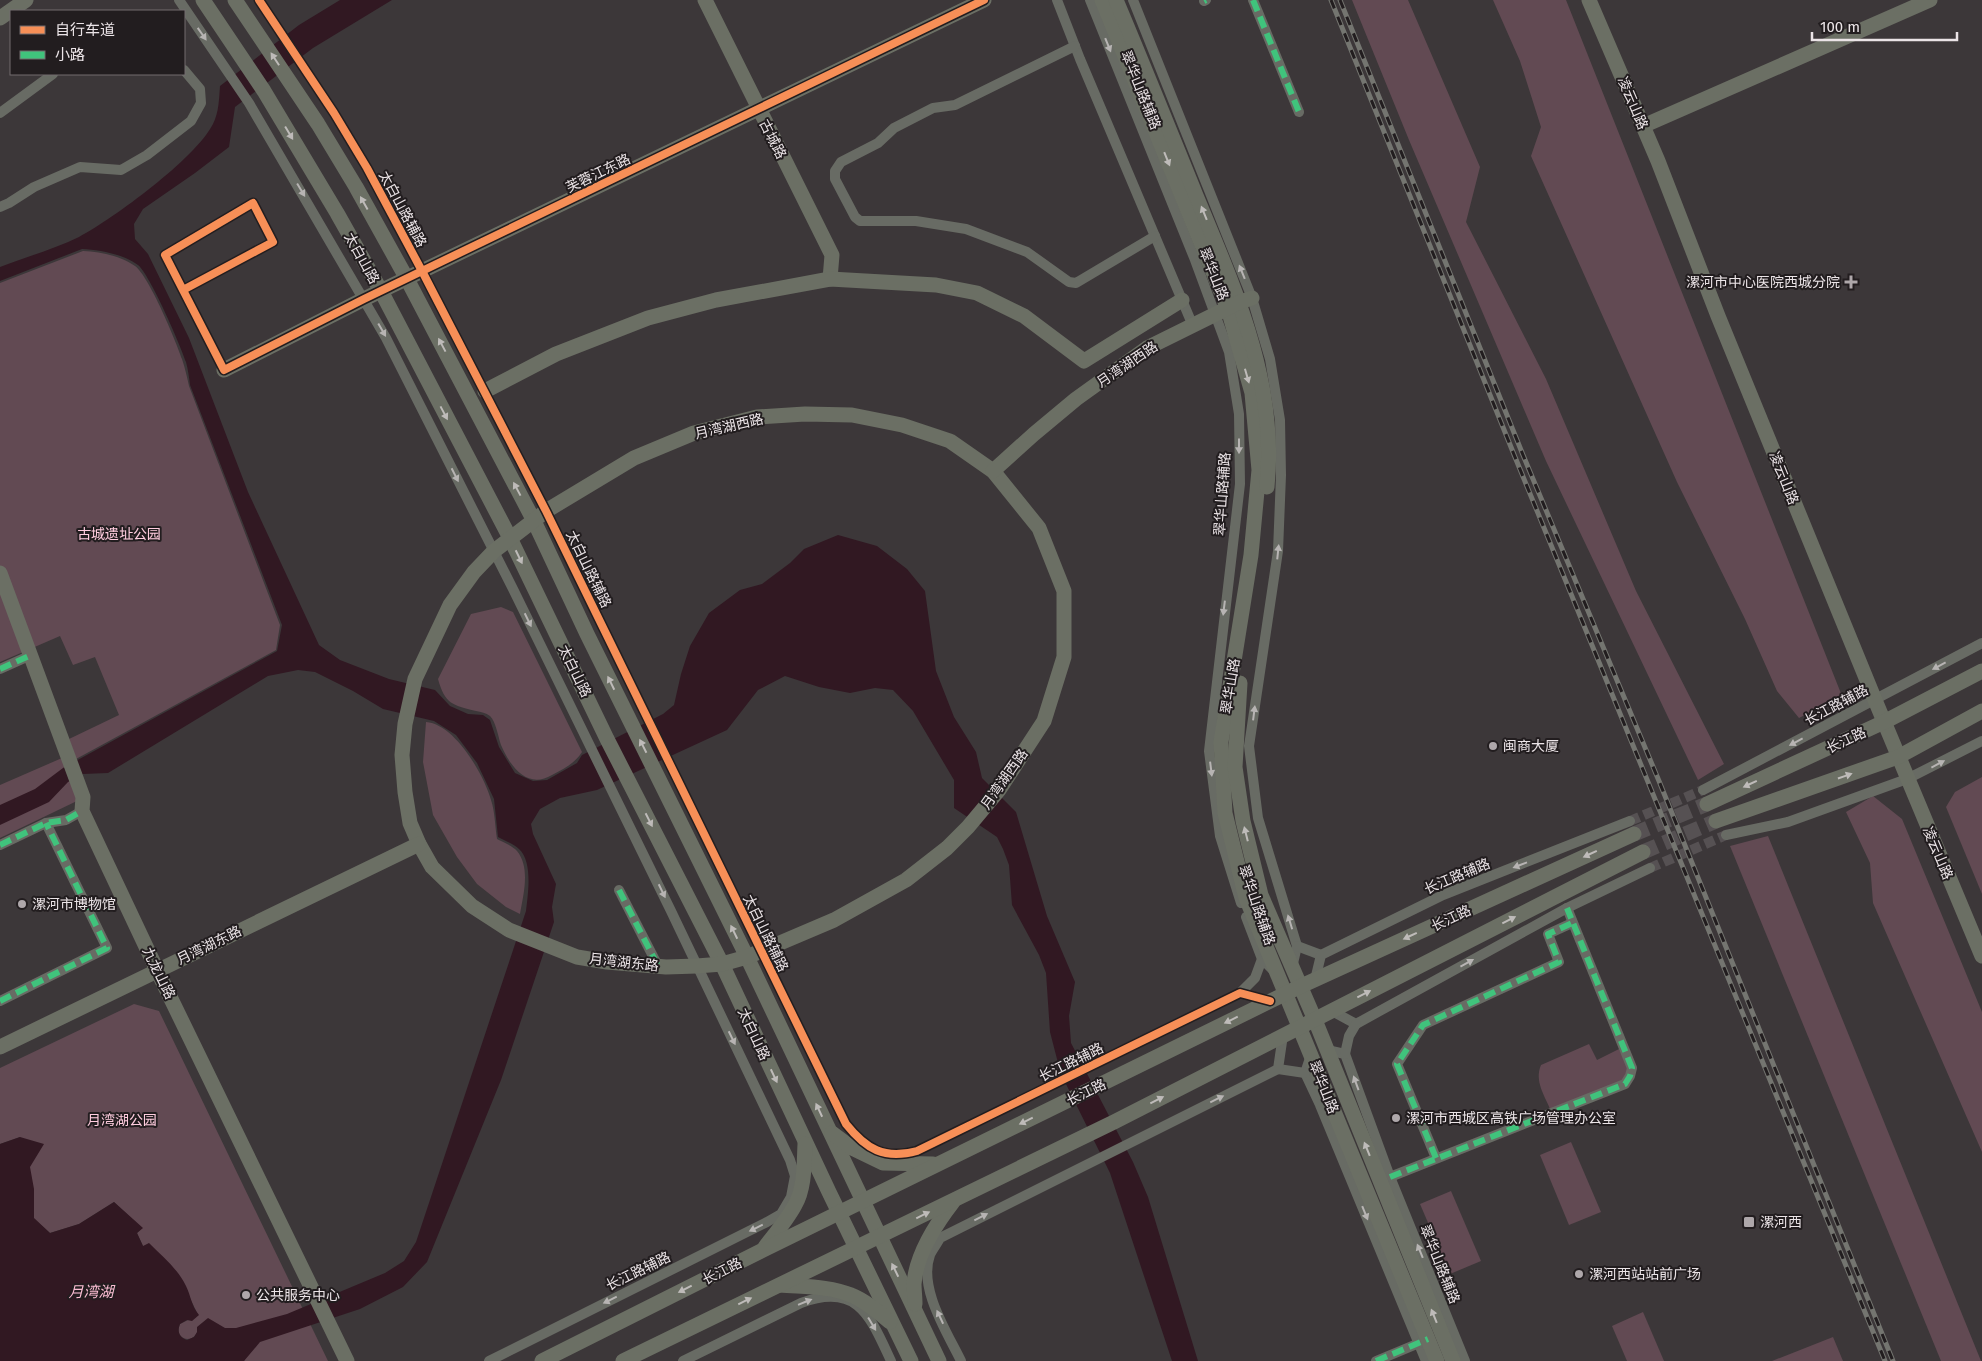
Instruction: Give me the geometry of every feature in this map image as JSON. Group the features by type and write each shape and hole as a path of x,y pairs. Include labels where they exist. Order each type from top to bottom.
{"main road":[{"path":"12,10 26,0"},
{"name":"太白山路","path":"204,0 264,91 337,213 381,291 510,538 608,739 722,964 805,1142 911,1361"},
{"name":"太白山路","path":"235,0 287,77 356,187 407,279 534,521 632,726 754,954 829,1131 939,1361"},
{"name":"古城路","path":"705,0 832,256 830,279"},
{"name":"芙蓉江东路","path":"224,370 364,299 984,0"},
{"name":"翠华山路","path":"1102,0 1234,306"},
{"name":"翠华山路","path":"1116,0 1264,385 1270,466 1260,555 1238,699 1235,767 1243,821 1261,895 1284,971 1285,994 1300,1027 1423,1341 1437,1361"},
{"name":"凌云山路","path":"1589,0 1643,126 1907,779 1982,956"},
{"path":"1643,126 1930,0"},
{"path":"484,391 556,354 648,318 716,300 830,279 936,285 977,292 1024,316 1084,360 1182,300"},
{"name":"月湾湖西路","path":"993,471 1076,399 1147,348 1234,306"},
{"name":"月湾湖西路","path":"510,538 546,511 634,458 694,433 757,417 805,414 852,415 902,426 950,440 993,471 1038,528 1064,591 1064,657 1044,721 999,790 968,828 947,848 906,880 834,920 754,954 722,964"},
{"name":"月湾湖东路","path":"510,538 494,551 474,572 450,605 415,679 405,724 402,755 410,824 419,844 432,867 472,906 510,930 554,949 577,957 606,962 658,966 722,964"},
{"name":"九龙山路","path":"0,574 29,656 66,750 82,804 157,970 347,1361"},
{"name":"长江路","path":"1705,797 1884,722 1982,671"},
{"path":"1716,821 1898,757 1982,711"},
{"name":"长江路","path":"542,1361 763,1250 1270,1001 1632,827"},
{"name":"月湾湖东路","path":"0,1047 419,844"},
{"name":"长江路","path":"622,1361 1088,1135 1643,852"},
{"name":"翠华山路","path":"1284,971 1299,987 1315,1020 1452,1361"},
{"path":"829,1131 852,1148 883,1163 940,1164"},
{"path":"763,1250 796,1205 804,1171 805,1142"},
{"path":"916,1313 914,1283 921,1258 937,1222 956,1199"},
{"path":"779,1285 837,1290 850,1294 865,1302 894,1325"}],"street":[{"path":"179,0 248,103 386,338 494,551 697,966"},
{"name":"太白山路辅路","path":"259,0 334,113 367,168 422,271 546,511 668,760 754,954 846,1124 860,1142 881,1153"},
{"path":"1057,0 1193,326"},
{"name":"翠华山路辅路","path":"1090,0 1195,260 1234,306 1270,359 1280,420 1281,476 1278,551 1259,672 1250,746 1258,818 1297,946 1284,971 1262,959 1234,885 1220,836 1209,751 1240,484 1239,414 1229,352 1234,306 1133,0"},
{"path":"1253,0 1299,112"},
{"path":"1075,46 955,106 933,108 894,128 878,143 841,162 834,178 855,217 860,221 916,221 966,229 1027,252 1069,282 1076,283 1155,236"},
{"path":"0,207 34,187 80,167 121,170 147,155 191,121 200,103 200,89 185,71"},
{"path":"0,113 52,75"},
{"path":"183,290 273,242 253,203 165,255 224,370"},
{"name":"长江路辅路","path":"1705,797 1875,700 1982,643"},
{"path":"0,669 29,656"},
{"path":"1726,835 1788,822 1907,779 1982,741"},
{"path":"0,846 46,823 66,820 82,804"},
{"path":"0,1002 107,948 46,823"},
{"name":"长江路辅路","path":"1321,955 1443,895 1632,827"},
{"path":"1327,1050 1345,1054 1349,1036 1356,1024 1567,908 1650,868"},
{"path":"620,890 658,966"},
{"path":"1390,1177 1625,1084 1632,1068 1567,908"},
{"path":"1436,1158 1397,1064 1423,1024 1559,962 1548,934 1572,923"},
{"path":"1297,946 1321,955 1315,980"},
{"path":"1240,993 1255,978 1262,959"},
{"name":"长江路辅路","path":"489,1361 767,1222 781,1214 791,1197 795,1176 790,1160 697,966"},
{"path":"1240,993 1270,1001"},
{"name":"长江路辅路","path":"881,1153 904,1155 917,1151 1240,993"},
{"path":"1332,1011 1356,1024"},
{"path":"1278,1069 1283,1035"},
{"name":"翠华山路辅路","path":"1345,1054 1390,1177 1465,1361"},
{"path":"1311,1055 1305,1073 1423,1341 1426,1361"},
{"path":"961,1361 930,1294 928,1273 930,1256 940,1238 1278,1069 1305,1073"},
{"path":"683,1361 801,1303 819,1297 841,1297 861,1308 872,1322 891,1361"},
{"path":"1376,1361 1423,1341"}],"green space":[{"path":"1352,0 1408,0 1480,167 1466,222 1546,379 1636,591 1724,764 1698,780 1546,461 1409,140"},
{"path":"1493,0 1566,0 1842,696 1799,718 1777,691 1745,619 1677,482 1531,156 1541,127 1520,61"},
{"name":"古城遗址公园","path":"83,251 110,255 135,266 141,272 154,295 179,350 189,386 280,625 276,650 76,759 69,739 119,715 95,657 73,665 60,636 0,662 0,283"},
{"path":"501,607 513,612 582,752 569,765 543,779 535,780 520,774 509,761 490,716 455,705 447,699 438,679 471,614"},
{"path":"426,722 437,725 457,741 467,752 482,778 492,805 497,839 515,849 524,865 525,882 520,914 506,907 477,884 457,857 433,815 423,762"},
{"path":"62,758 79,800 0,838 0,785"},
{"path":"1982,777 1982,894 1946,807 1955,792"},
{"path":"1873,796 1902,819 1982,1012 1982,1152 1873,903 1870,863 1846,812"},
{"path":"1768,836 1981,1361 1941,1361 1730,846"},
{"name":"月湾湖公园","path":"134,1004 159,1011 328,1361 244,1361 246,1357 198,1330 193,1338 185,1339 182,1337 179,1334 180,1324 198,1315 189,1296 143,1246 137,1233 142,1228 114,1202 79,1224 50,1233 33,1218 31,1177 20,1137 0,1144 0,1068"},
{"path":"1589,1044 1597,1060 1619,1049 1628,1068 1624,1081 1551,1111 1540,1083 1539,1071 1541,1065"},
{"path":"1571,1142 1601,1212 1569,1225 1540,1155"},
{"path":"1451,1191 1481,1261 1450,1274 1420,1204"},
{"path":"1643,1312 1664,1361 1627,1361 1612,1326"},
{"path":"1833,1337 1843,1361 1772,1361"}],"water":[{"name":"月湾湖","path":"340,0 392,0 313,48 235,107 229,147 143,209 134,224 135,239 148,254 189,338 248,492 319,645 340,660 389,679 435,690 450,706 468,714 483,715 490,720 499,747 515,773 533,781 547,780 577,763 582,755 663,714 674,705 690,646 709,613 740,590 762,584 790,563 804,549 838,535 877,546 907,569 925,591 936,671 954,717 976,752 982,778 1016,812 1047,916 1075,982 1069,1016 1071,1043 1133,1162 1148,1197 1198,1361 1172,1361 1110,1173 1065,1082 1057,1059 1050,1032 1046,973 1039,955 1012,905 1009,865 997,837 954,808 954,780 913,711 893,690 875,688 850,693 819,687 785,676 758,690 727,730 597,790 560,798 540,809 531,824 533,834 556,884 552,907 554,922 501,1080 427,1262 403,1287 360,1309 260,1342 244,1361 0,1361 0,1144 20,1137 44,1144 30,1167 34,1189 34,1218 50,1233 79,1224 114,1202 143,1228 137,1233 143,1246 149,1243 183,1280 194,1308 199,1315 192,1321 187,1320 180,1324 179,1334 187,1340 194,1337 197,1327 208,1318 225,1328 236,1328 287,1314 385,1273 404,1261 416,1242 526,911 528,870 526,862 519,849 498,837 494,799 477,763 456,735 434,721 383,709 315,672 298,670 268,676 108,773 83,774 68,782 49,802 0,825 0,805 35,789 63,768 277,651 282,625 190,385 183,353 164,310 143,271 132,261 118,255 82,249 0,281 0,267 79,237 152,187 204,138 213,124 216,115 220,86 299,25"}],"tunnel":[{"path":"1630,821 1703,790"},
{"path":"1634,834 1707,804"},
{"path":"1643,852 1716,821"},
{"path":"1650,868 1726,835"}],"railway":[{"path":"1331,0 1515,457 1885,1361"},
{"path":"1340,0 1523,455 1659,781 1893,1361"}],"marked path":[{"path":"1253,0 1299,112"},
{"path":"0,669 29,656"},
{"path":"0,845 46,823 66,820 82,811"},
{"path":"0,1001 107,948 46,823"},
{"path":"619,890 658,966"},
{"path":"1390,1177 1625,1084 1632,1068 1567,908"},
{"path":"1436,1158 1397,1064 1423,1025 1559,962 1548,934 1572,923"},
{"path":"1376,1361 1428,1339"}],"cycle path":[{"path":"259,0 334,113 367,168 422,271 546,511 846,1124 853,1133 869,1146 885,1153 895,1154 917,1151 1240,993 1270,1001"},
{"path":"183,290 273,242 253,203 165,255 224,370 364,299 984,0"}],"place":[{"name":"漯河市中心医院西城分院","path":"1851,282"},
{"name":"闽商大厦","path":"1493,746"},
{"name":"漯河市博物馆","path":"22,904"},
{"name":"漯河市西城区高铁广场管理办公室","path":"1396,1118"},
{"name":"漯河西","path":"1749,1222"},
{"name":"漯河西站站前广场","path":"1579,1274"},
{"name":"公共服务中心","path":"246,1295"}]}
